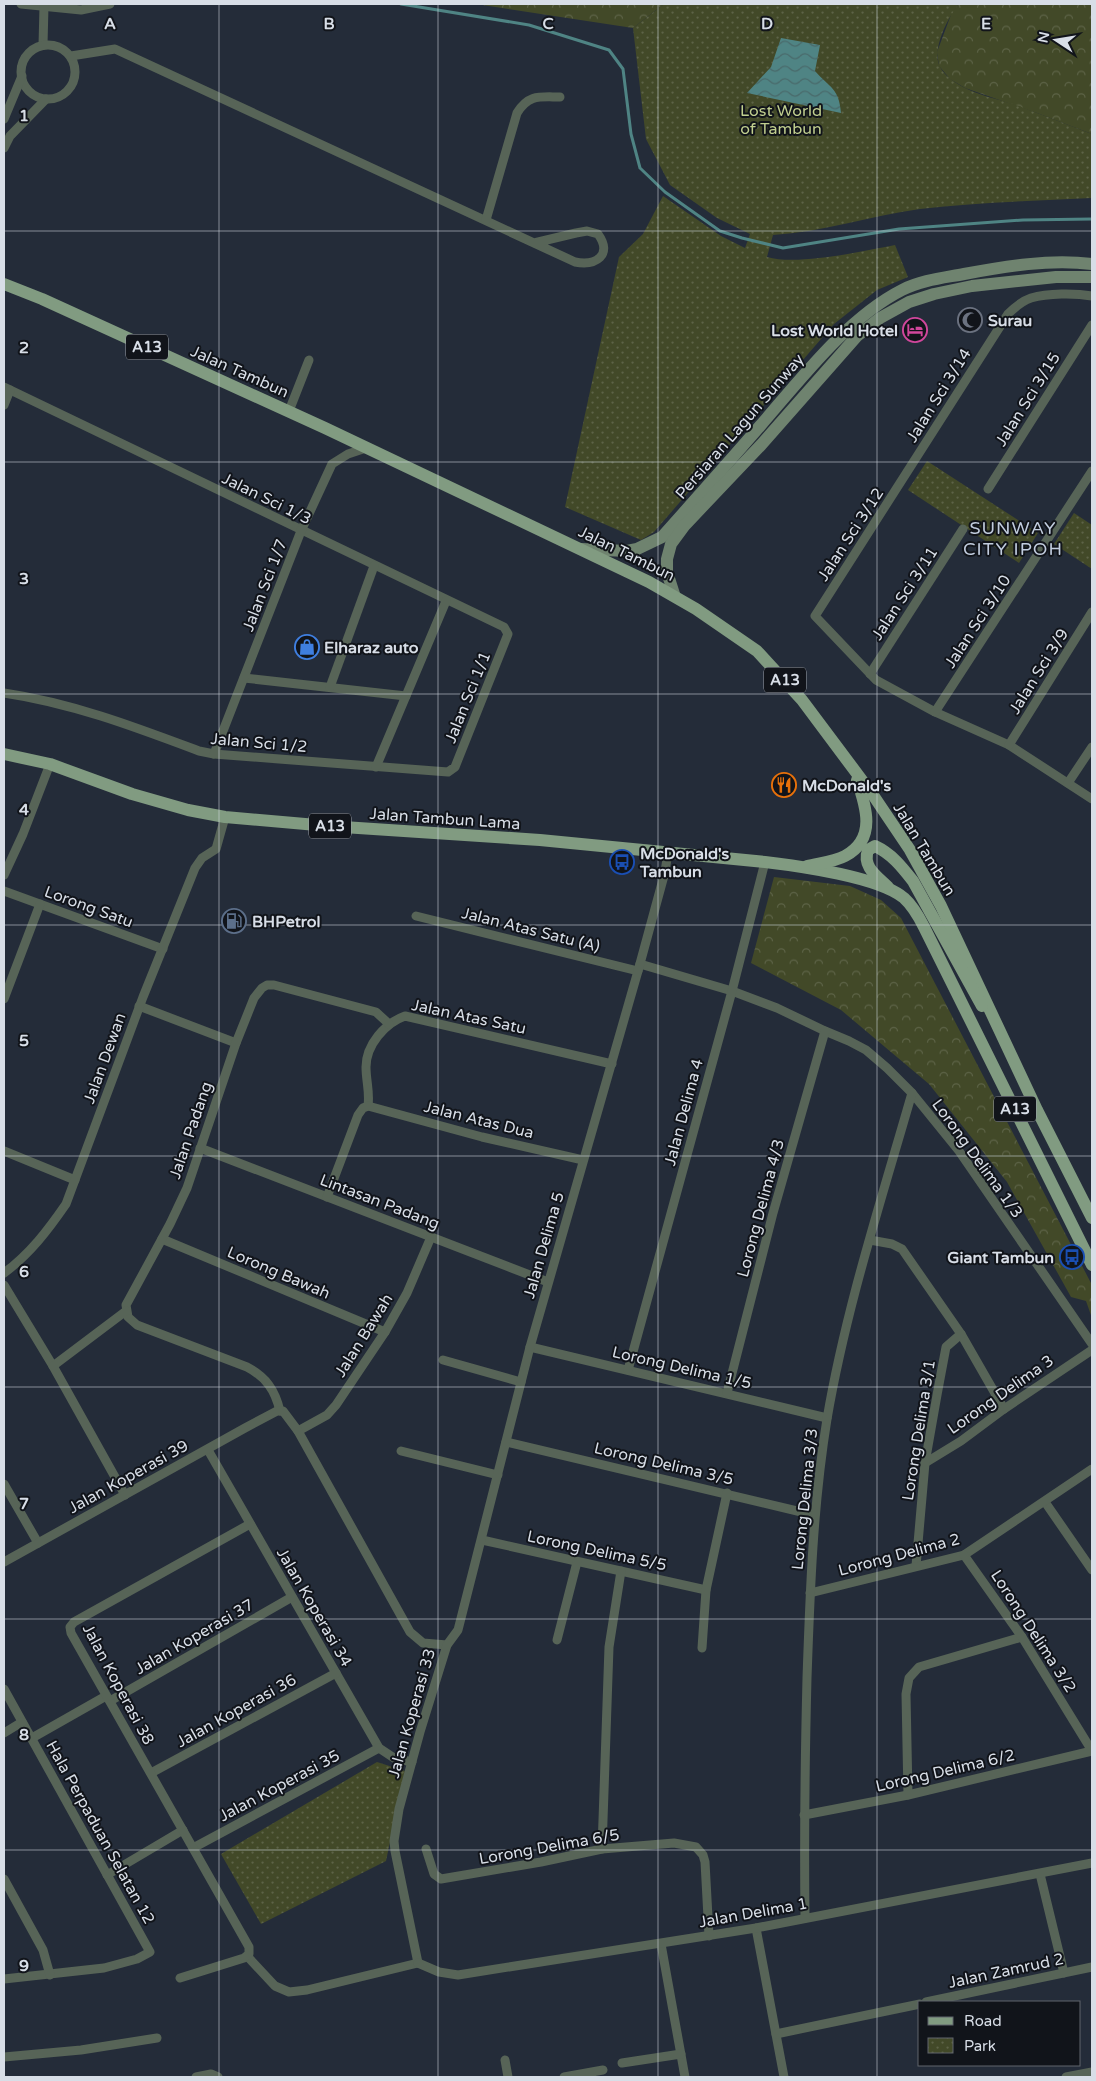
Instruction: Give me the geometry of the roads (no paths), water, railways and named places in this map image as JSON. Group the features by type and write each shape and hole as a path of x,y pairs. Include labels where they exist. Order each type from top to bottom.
{"main road":[{"name":"Persiaran Lagun Sunway","path":"581,549 636,550 662,538 795,386 847,330 873,308 893,296 919,282 1011,265 1067,261 1092,264"},
{"name":"Persiaran Lagun Sunway","path":"674,594 666,572 671,544 685,526 761,445 858,336 880,318 909,302 934,294 972,286 1056,277 1092,276"},
{"name":"Jalan Tambun","path":"4,284 42,299 289,411 674,594 742,640 770,664 802,700 873,795 910,850 957,937 1037,1110 1092,1218"},
{"name":"Jalan Tambun Lama","path":"4,754 50,764 132,794 188,810 225,817 540,840 762,862 802,867 841,875 890,889"},
{"path":"802,867 845,856 861,840 865,833 866,806 854,771"},
{"path":"890,889 868,867 865,858 868,850 875,846 884,850 899,863 913,881 978,1001 1003,1034"},
{"name":"A13","path":"890,889 911,906 938,953 951,983 1092,1265"}],"street":[{"path":"21,4 81,10 110,4"},
{"path":"43,46 44,6"},
{"path":"4,120 22,76 24,60 36,48 43,46 58,47 71,56 75,73 69,89 55,99 37,97 30,92 22,76"},
{"path":"71,56 115,49 575,262 584,264 599,260 604,252 604,242 598,234 586,231 534,243"},
{"path":"486,220 517,113 523,103 534,97 560,97"},
{"path":"4,148 10,136 46,99"},
{"name":"Jalan Sci 3/14","path":"910,468 1008,314 1017,305 1032,298 1074,293 1092,296"},
{"name":"Jalan Sci 3/15","path":"988,489 1092,325"},
{"path":"289,411 310,360"},
{"path":"4,405 7,389"},
{"name":"Jalan Sci 1/3","path":"7,389 446,601 504,627 508,634 505,640"},
{"name":"Jalan Sci 1/7","path":"214,754 301,531 332,464 348,454 366,448"},
{"name":"Jalan Sci 3/12","path":"870,674 815,616 910,468"},
{"name":"Jalan Sci 3/10","path":"935,712 1092,471"},
{"name":"Jalan Sci 3/11","path":"870,674 963,529"},
{"path":"330,687 374,566"},
{"path":"376,767 446,601"},
{"name":"Jalan Sci 3/9","path":"1009,745 1092,612"},
{"name":"Jalan Sci 1/1","path":"456,764 505,640"},
{"path":"870,674 876,680 935,712 1009,745 1092,799"},
{"path":"244,678 406,696"},
{"name":"Jalan Sci 1/2","path":"4,693 64,704 200,751 214,754 448,772 453,770 456,764"},
{"path":"1068,783 1092,746"},
{"path":"4,875 23,834 50,764"},
{"name":"Jalan Dewan","path":"4,1273 30,1251 50,1228 66,1204 140,1006 198,862 219,844 225,817"},
{"name":"Jalan Delima 5","path":"447,1645 458,1630 530,1347 639,968 665,872 668,852"},
{"name":"Jalan Delima 4","path":"628,1370 732,991 762,862"},
{"name":"Lorong Satu","path":"4,891 163,949"},
{"path":"4,995 40,904"},
{"name":"Jalan Atas Satu (A)","path":"416,916 639,968"},
{"name":"Lorong Delima 1/3","path":"639,968 732,991 778,1008 866,1050 912,1093 959,1151 1092,1344"},
{"name":"Jalan Padang","path":"126,1311 128,1300 162,1239 187,1188 236,1043 254,998 267,985 297,991"},
{"name":"Jalan Atas Satu","path":"297,991 376,1012 389,1024 405,1016 412,1017 612,1064"},
{"path":"140,1006 236,1043"},
{"path":"327,1197 358,1115 362,1108 368,1106 370,1090 366,1067 368,1056 373,1044 389,1024"},
{"name":"Lorong Delima 4/3","path":"728,1393 773,1213 825,1031"},
{"name":"Lorong Delima 3/3","path":"805,1918 804,1815 814,1515 827,1418 842,1342 912,1093"},
{"name":"Jalan Atas Dua","path":"368,1106 482,1137 583,1160"},
{"name":"Lintasan Padang","path":"200,1148 548,1282"},
{"path":"4,1151 75,1180"},
{"name":"Jalan Bawah","path":"298,1431 327,1415 336,1405 385,1332 407,1294 431,1237"},
{"name":"Lorong Bawah","path":"162,1239 385,1332"},
{"path":"870,1240 892,1244 902,1250 960,1334 1004,1409"},
{"path":"4,1285 53,1366 125,1495"},
{"path":"53,1366 126,1311"},
{"name":"Jalan Koperasi 33","path":"126,1311 128,1317 137,1325 248,1367 258,1373 271,1386 280,1410 287,1414 298,1431 413,1636 423,1643 447,1645 399,1809 394,1841 418,1963"},
{"name":"Lorong Delima 3/1","path":"916,1566 925,1463 946,1347 960,1334"},
{"name":"Lorong Delima 1/5","path":"530,1347 827,1418"},
{"name":"Lorong Delima 3","path":"925,1463 961,1441 1004,1409 1092,1350"},
{"path":"443,1360 521,1382"},
{"name":"Jalan Koperasi 39","path":"4,1562 280,1410"},
{"name":"Lorong Delima 3/5","path":"506,1442 814,1515"},
{"name":"Jalan Koperasi 34","path":"208,1450 379,1748"},
{"path":"401,1452 498,1475"},
{"name":"Lorong Delima 2","path":"810,1593 964,1555 1092,1469"},
{"path":"4,1484 38,1543"},
{"path":"702,1648 706,1590 727,1493"},
{"path":"1045,1502 1092,1570"},
{"name":"Jalan Koperasi 38","path":"247,1956 249,1947 71,1633 72,1624 250,1524"},
{"name":"Lorong Delima 5/5","path":"482,1540 706,1590"},
{"name":"Lorong Delima 3/2","path":"964,1555 1022,1636 1092,1751"},
{"path":"557,1640 578,1562"},
{"path":"602,1849 609,1646 621,1571"},
{"name":"Jalan Koperasi 37","path":"32,1738 292,1597"},
{"path":"908,1796 906,1694 909,1678 919,1667 1022,1636"},
{"name":"Jalan Koperasi 36","path":"151,1773 336,1673"},
{"name":"Hala Perpaduan Selatan 12","path":"4,1688 150,1952 137,1959 104,1968 50,1974"},
{"path":"4,1733 22,1722"},
{"path":"379,1748 394,1758 412,1762"},
{"name":"Jalan Koperasi 35","path":"194,1848 379,1748"},
{"name":"Lorong Delima 6/2","path":"804,1815 908,1796 1092,1751"},
{"path":"107,1875 183,1830"},
{"name":"Lorong Delima 6/5","path":"426,1849 434,1874 441,1880 602,1849 674,1843 690,1846 700,1850 705,1862 709,1936"},
{"name":"Jalan Delima 1","path":"418,1963 439,1972 458,1975 756,1928 1040,1874 1092,1862"},
{"path":"1040,1874 1064,1973"},
{"path":"4,1879 42,1950 50,1974 4,1980"},
{"path":"756,1928 784,2077"},
{"path":"661,1944 685,2077"},
{"path":"180,1978 247,1956 275,1986 289,1992 307,1990 418,1963"},
{"name":"Jalan Zamrud 2","path":"931,2001 1092,1966"},
{"path":"776,2034 918,2004"},
{"path":"4,2058 81,2050 157,2038"},
{"path":"622,2063 681,2054"},
{"path":"505,2060 508,2077"},
{"path":"564,2077 603,2070"},
{"path":"1066,2077 1092,2072"},
{"path":"196,2077 211,2074 218,2077"}],"water":[{"path":"781,38 820,45 815,71 836,93 841,113 747,93 771,67"}],"waterway":[{"path":"401,4 529,25 609,50 623,69 631,134 640,168 665,192 720,231 742,238 783,248 899,229 1023,220 1092,219"}],"place":[{"name":"Surau","path":"970,320"},
{"name":"Lost World Hotel","path":"915,330"},
{"name":"Elharaz auto","path":"307,647"},
{"name":"McDonald's","path":"784,785"},
{"name":"McDonald's Tambun","path":"622,862"},
{"name":"BHPetrol","path":"234,921"},
{"name":"Giant Tambun","path":"1072,1257"}],"district":[{"name":"SUNWAY CITY IPOH","path":"1013,538"}],"park label":[{"name":"Lost World of Tambun","path":"781,119"}]}
